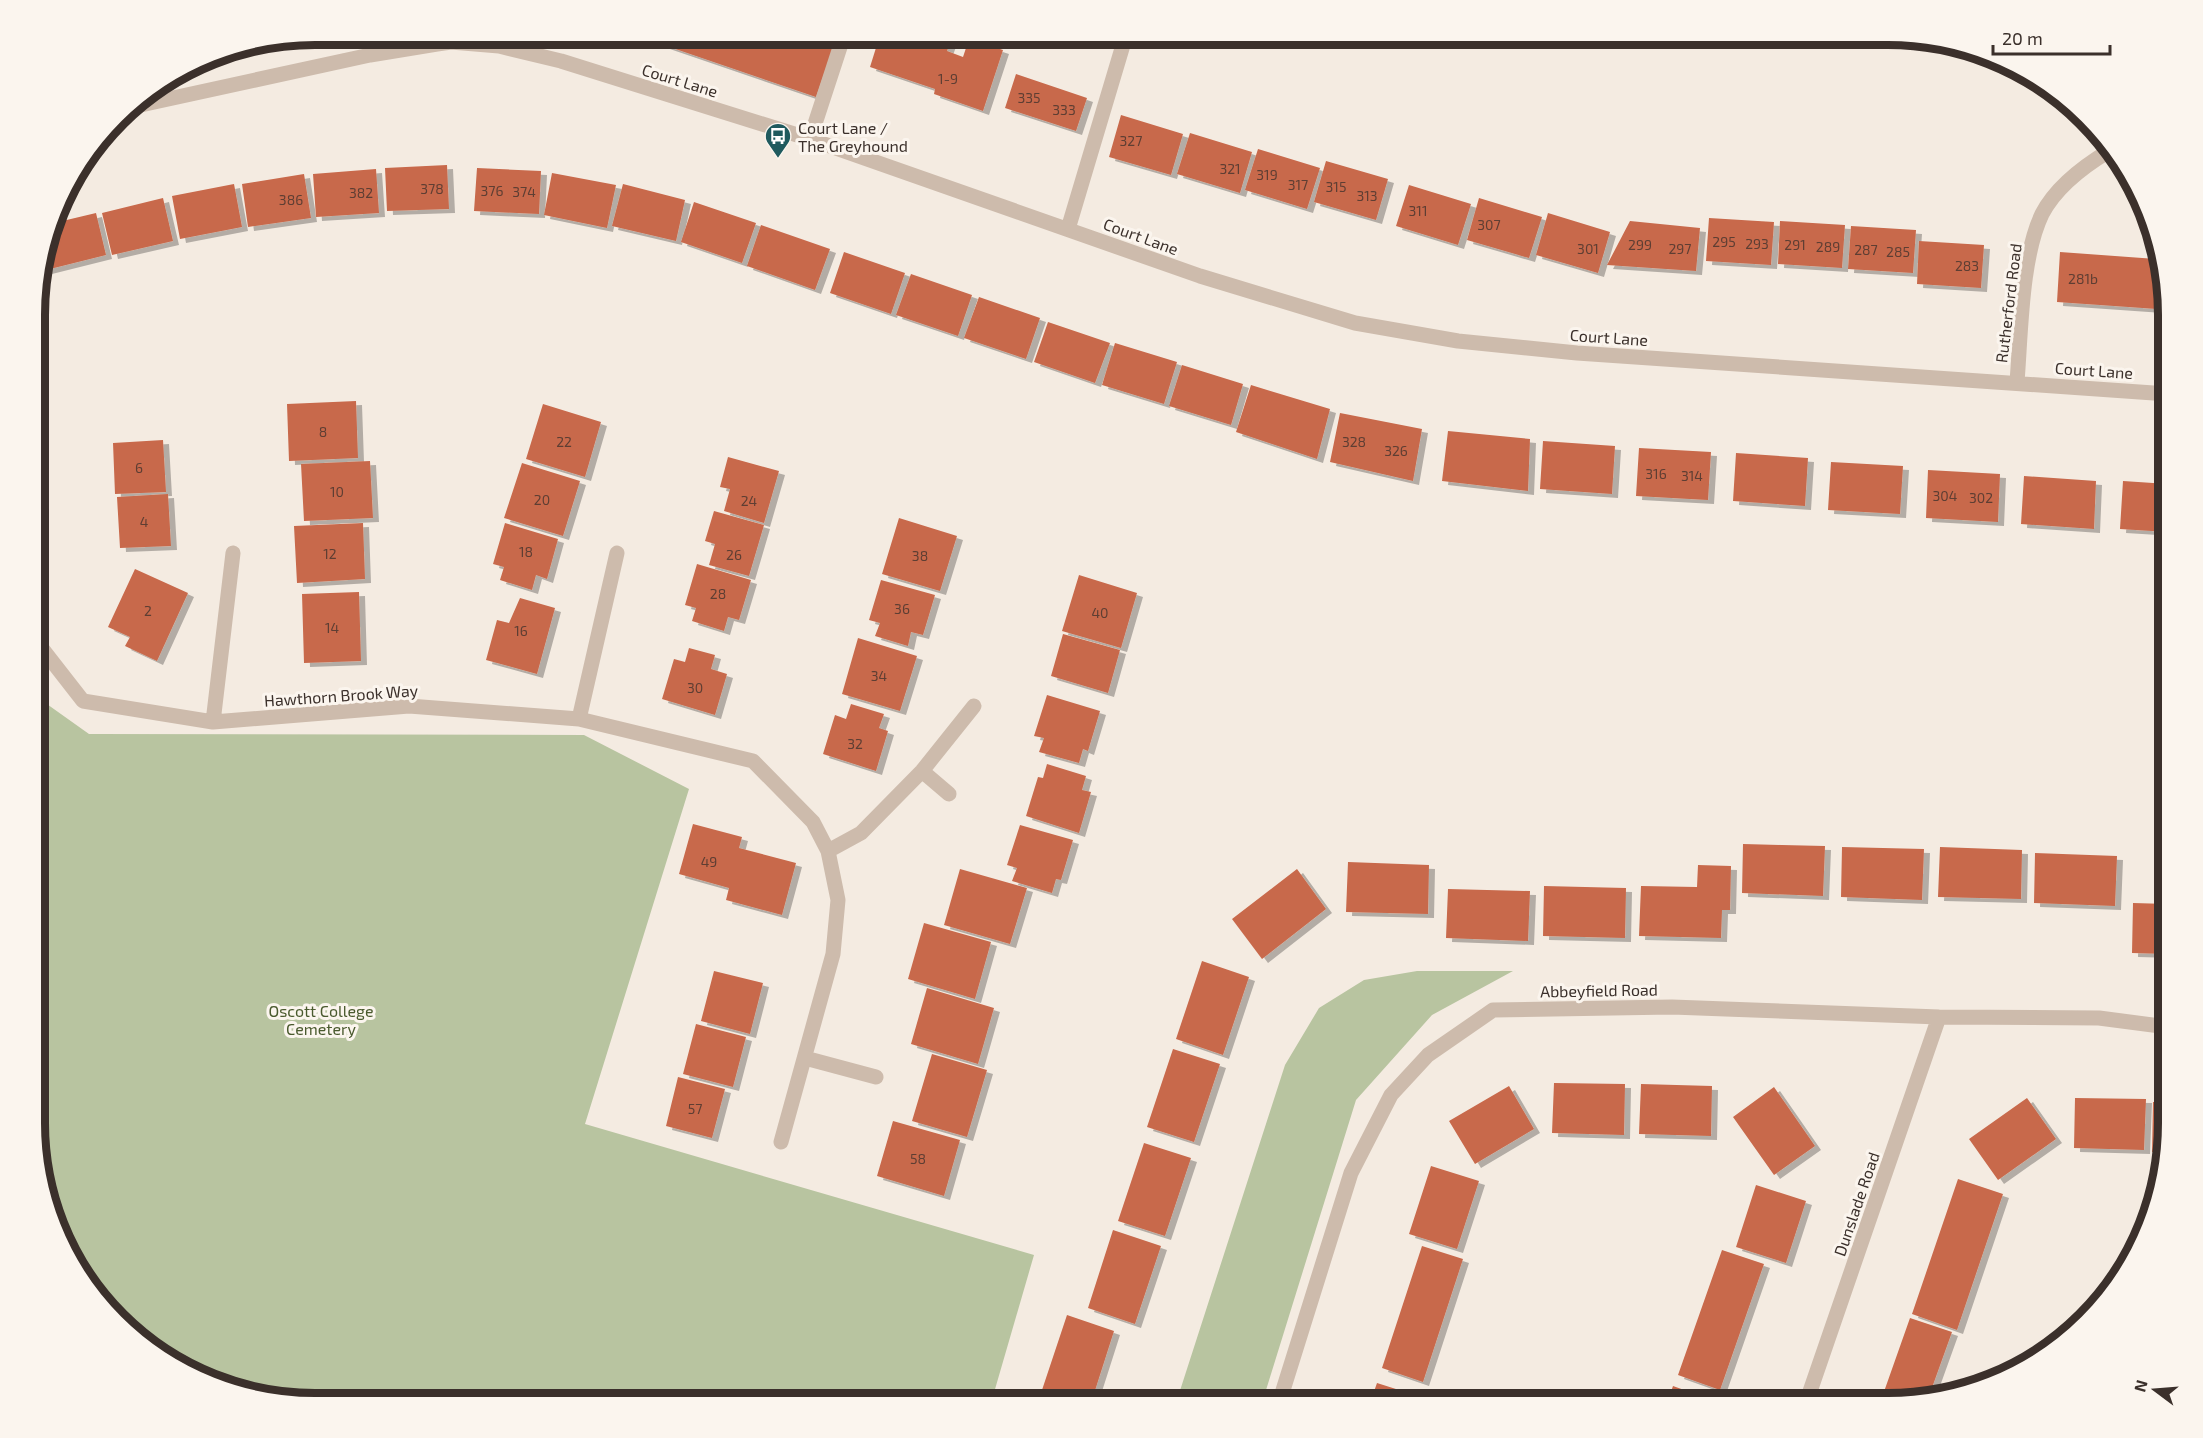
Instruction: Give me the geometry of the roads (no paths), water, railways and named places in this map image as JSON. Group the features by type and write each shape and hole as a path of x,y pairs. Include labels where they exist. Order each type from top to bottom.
{"street":[{"name":"Court Lane","path":"147,104 370,55 431,45"},
{"name":"Court Lane","path":"516,45 810,139 1200,276 1355,323 1458,341 1589,354 2158,393"},
{"path":"810,139 840,45"},
{"path":"1068,229 1123,45"},
{"name":"Rutherford Road","path":"2017,382 2030,247 2043,213 2068,180 2104,153"},
{"path":"213,722 233,553"},
{"path":"579,718 617,553"},
{"name":"Hawthorn Brook Way","path":"45,652 83,701 213,722 409,706 579,718 753,761 813,822 828,851 838,900 832,954 782,1142"},
{"path":"828,851 861,833 922,771 974,706"},
{"path":"922,771 949,794"},
{"name":"Abbeyfield Road","path":"1282,1393 1351,1173 1390,1095 1428,1055 1493,1010 1672,1007 1939,1017 2099,1018 2158,1026"},
{"name":"Dunslade Road","path":"1809,1393 1939,1017"},
{"path":"805,1058 876,1077"}],"place":[{"name":"Court Lane / The Greyhound","path":"778,159"}],"park label":[{"name":"Oscott College Cemetery","path":"321,1019"}]}
